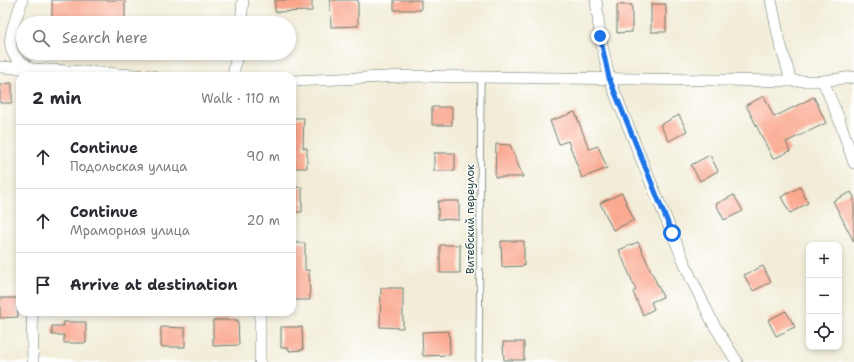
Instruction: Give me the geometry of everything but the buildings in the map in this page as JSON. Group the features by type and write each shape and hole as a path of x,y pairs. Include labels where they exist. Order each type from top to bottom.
{"street":[{"path":"16,16 22,0"},
{"path":"242,16 243,0"},
{"path":"596,0 600,36 609,78 690,276 713,323 734,360"},
{"path":"771,0 779,39 791,81"},
{"path":"16,17 11,45 16,57"},
{"path":"19,60 31,72"},
{"path":"234,72 236,60"},
{"path":"0,67 31,72"},
{"path":"296,81 408,76 791,81 854,77"},
{"path":"824,80 854,163"},
{"path":"32,316 33,362"},
{"path":"260,316 260,362"}],"lane":[{"name":"Витебский переулок","path":"479,362 481,77"}],"route":[{"path":"600,36 609,78 672,233"}]}
